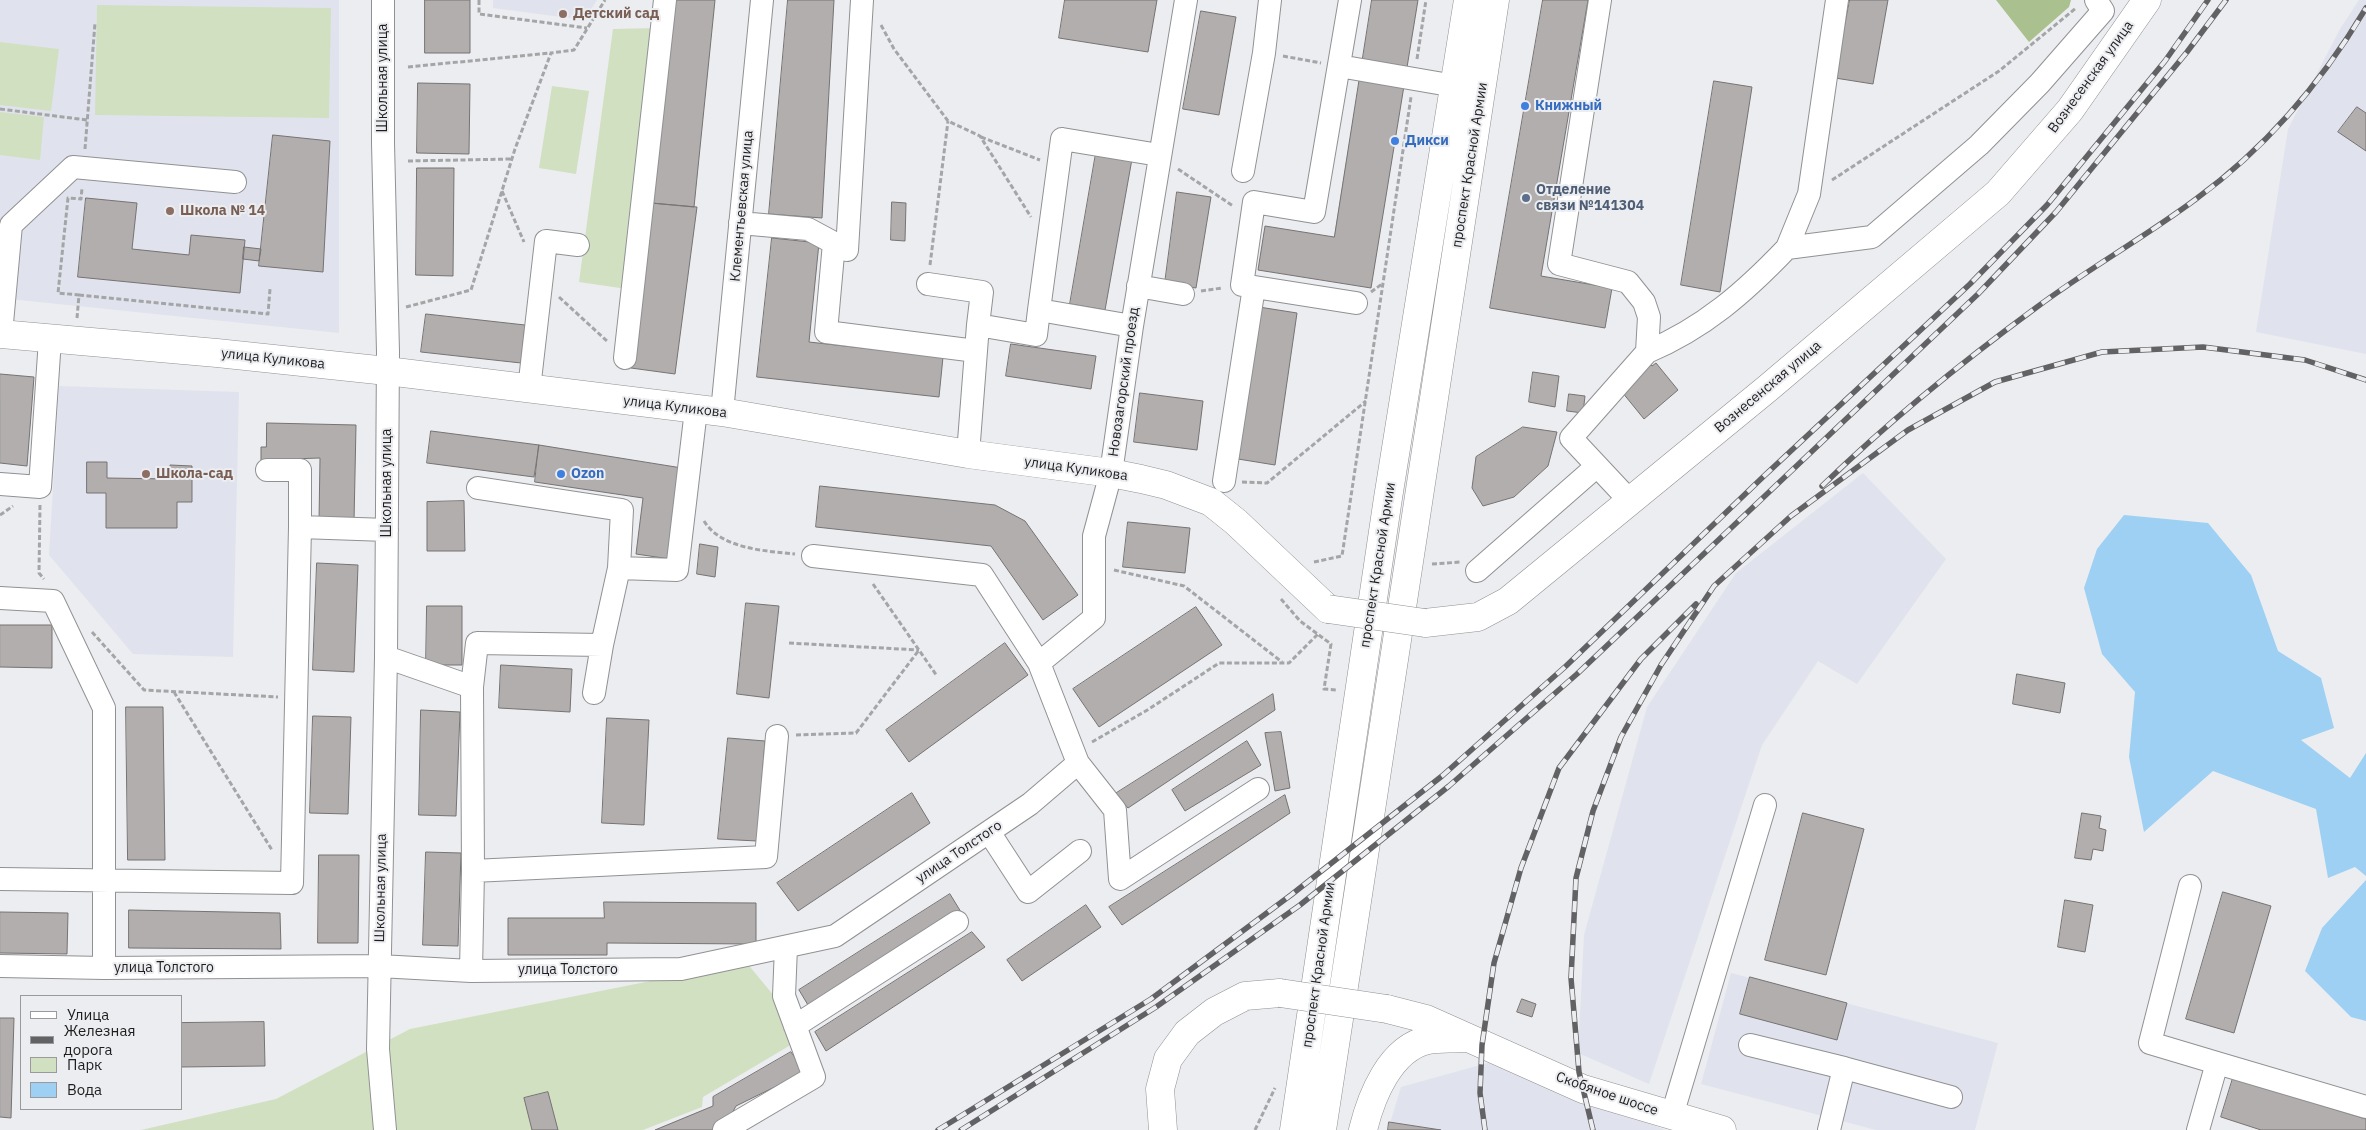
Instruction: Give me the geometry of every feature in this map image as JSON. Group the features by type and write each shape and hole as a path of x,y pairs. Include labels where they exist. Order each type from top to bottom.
{"main road":[{"name":"проспект Красной Армии","path":"1294,1130 1388,498 1468,0"},
{"name":"проспект Красной Армии","path":"1322,1130 1495,0"},
{"name":"Вознесенская улица","path":"1319,600 1425,623 1478,617 1508,600 1775,382 1998,193 2070,110 2147,0"},
{"name":"улица Куликова","path":"0,334 217,353 387,371 709,411 968,454 1110,473 1166,485 1211,502 1236,522 1319,600"},
{"name":"Скобяное шоссе","path":"1163,1130 1160,1089 1168,1059 1187,1033 1214,1012 1245,996 1280,993 1387,1009 1426,1020 1583,1089 1722,1130"},
{"path":"1363,1130 1375,1093 1388,1070 1404,1051 1427,1040 1467,1038"}],"street":[{"name":"Школьная улица","path":"383,0 383,143 388,311 387,530 378,1049 384,1130"},
{"path":"625,358 665,0"},
{"name":"Клементьевская улица","path":"619,568 677,570 686,491 709,411 740,223 762,0"},
{"path":"740,223 808,229 847,250 862,0"},
{"name":"Новозагорский проезд","path":"1039,663 1094,618 1094,536 1110,473 1159,155 1186,0"},
{"path":"1243,171 1264,53 1270,0"},
{"path":"1224,481 1248,286 1251,219 1254,202 1314,212 1350,0"},
{"path":"1600,0 1559,264 1628,282 1644,302 1649,317 1647,352"},
{"path":"1630,501 1571,438 1647,352 1678,339 1712,316 1752,286 1787,248 1809,194 1837,0"},
{"path":"1787,248 1872,238 1979,145 2040,83 2093,6 2128,28"},
{"path":"1339,66 1454,86"},
{"path":"978,325 1036,335 1062,139 1159,155"},
{"path":"0,334 11,225 73,167 235,182"},
{"path":"529,389 546,241 578,245"},
{"path":"834,243 826,332 976,351"},
{"path":"928,284 982,292 968,454"},
{"path":"1138,286 1183,294"},
{"path":"1248,286 1356,303"},
{"path":"1039,310 1132,326"},
{"path":"0,484 40,487 50,339"},
{"path":"1476,571 1597,466"},
{"path":"0,879 104,882 292,883 300,470 268,470"},
{"path":"478,488 622,510 619,568 594,692"},
{"path":"300,527 387,530"},
{"path":"813,556 982,575 1039,663 1076,758 1115,810 1120,879 1258,789"},
{"path":"0,598 52,600 104,708 104,968"},
{"path":"471,971 473,871 472,687 477,643 602,645"},
{"path":"386,657 472,687"},
{"path":"473,871 766,857 778,736"},
{"name":"улица Толстого","path":"0,966 104,968 379,966 471,971 681,969 834,936 1030,804 1076,758"},
{"path":"1673,1117 1764,805"},
{"path":"989,832 1028,892 1080,851"},
{"path":"2190,886 2150,1044 2366,1107"},
{"path":"795,1026 957,922"},
{"path":"724,1130 814,1077 784,996 786,947"},
{"path":"1750,1045 1952,1097"},
{"path":"2198,1130 2217,1063"},
{"path":"1829,1130 1844,1068"}],"path":[{"path":"479,0 479,14 587,28"},
{"path":"408,67 574,50 605,0"},
{"path":"1809,194 1999,71 2093,6"},
{"path":"877,16 894,49 948,121 1058,167"},
{"path":"388,311 471,290 511,160 551,53"},
{"path":"1264,53 1339,66"},
{"path":"0,109 87,120"},
{"path":"928,284 948,121"},
{"path":"980,136 1049,246"},
{"path":"1159,155 1251,219"},
{"path":"408,161 511,160"},
{"path":"1183,294 1248,286"},
{"path":"79,294 268,314 270,289"},
{"path":"1224,481 1267,483 1366,401"},
{"path":"40,487 39,573 45,580"},
{"path":"686,491 710,530 748,549 813,556"},
{"path":"857,561 937,676"},
{"path":"1094,566 1184,586 1283,663"},
{"path":"1281,598 1300,621 1331,644 1324,688 1338,690"},
{"path":"91,631 144,690 296,698"},
{"path":"1076,758 1219,663 1289,663 1318,634"},
{"path":"789,643 919,650"},
{"path":"778,736 856,733 919,650"},
{"path":"174,691 292,883"},
{"path":"1255,1130 1274,1092"}],"shaded area":[{"name":"Школа № 14","path":"0,0 339,0 339,333 0,298"},
{"name":"Детский сад","path":"493,0 597,0 584,20 493,8"},
{"path":"2359,0 2366,0 2366,354 2256,332 2288,129 2340,29"},
{"name":"Школа-сад","path":"59,386 239,392 233,657 133,654 49,555"},
{"path":"1863,473 1946,559 1857,684 1818,661 1762,745 1649,1084 1578,1053 1584,935 1647,707 1736,573"},
{"path":"1731,973 1998,1043 1975,1130 1876,1130 1701,1084"},
{"path":"1491,1062 1666,1130 1388,1130 1401,1087"}],"green space":[{"path":"1996,0 2071,0 2069,7 2029,42"},
{"path":"97,5 331,8 329,118 95,115"},
{"path":"658,28 627,289 579,282 613,29"},
{"path":"0,42 59,49 51,111 0,105"},
{"path":"552,86 589,91 576,174 539,168"},
{"path":"0,112 44,117 40,160 0,155"},
{"path":"746,962 789,1014 789,1046 703,1097 702,1107 643,1130 141,1130 276,1099 410,1029"}],"water":[{"path":"2124,515 2208,523 2251,575 2278,651 2321,678 2334,728 2301,740 2350,778 2366,753 2366,876 2355,867 2328,878 2316,809 2213,771 2144,832 2129,757 2135,692 2102,654 2084,588 2097,549"},
{"path":"2366,880 2366,1021 2351,1017 2305,971 2322,928"}],"building":[{"path":"425,0 470,0 470,53 425,53"},
{"path":"672,0 715,0 694,207 651,203"},
{"path":"788,0 834,0 822,218 769,214"},
{"path":"1065,0 1157,0 1148,52 1059,38"},
{"path":"1372,0 1418,0 1371,288 1258,270 1265,226 1334,237"},
{"path":"1543,0 1588,0 1541,276 1612,288 1605,328 1490,308"},
{"path":"1850,0 1888,0 1873,84 1835,78"},
{"path":"1201,11 1236,17 1219,115 1183,109"},
{"path":"1714,81 1752,87 1720,292 1681,285"},
{"path":"418,83 470,84 469,154 417,153"},
{"path":"2357,107 2366,113 2366,151 2338,132"},
{"path":"273,135 330,141 323,272 259,266"},
{"path":"1096,153 1132,159 1105,310 1070,304"},
{"path":"417,168 454,168 453,276 416,275"},
{"path":"1177,192 1211,197 1196,288 1165,283"},
{"path":"86,198 137,203 132,249 189,255 191,235 245,240 240,293 78,277"},
{"path":"892,202 906,203 905,241 891,240"},
{"path":"651,203 697,207 675,374 631,368"},
{"path":"772,238 819,243 809,342 943,357 939,397 757,377"},
{"path":"244,247 261,249 259,261 243,259"},
{"path":"1259,307 1297,313 1275,465 1238,459"},
{"path":"426,314 525,325 521,363 421,352"},
{"path":"1011,344 1096,356 1091,389 1006,376"},
{"path":"1648,362 1652,366 1656,363 1678,390 1644,419 1622,392"},
{"path":"1533,372 1559,376 1555,407 1529,402"},
{"path":"0,374 34,377 27,466 0,463"},
{"path":"1140,393 1203,401 1197,450 1134,442"},
{"path":"1569,394 1585,396 1583,413 1567,411"},
{"path":"267,423 356,425 354,522 319,521 320,458 291,459 290,466 261,465 261,447 266,447"},
{"path":"1523,427 1557,432 1548,466 1514,497 1483,506 1472,488 1476,457"},
{"path":"431,431 539,445 534,477 427,463"},
{"path":"539,445 682,468 670,559 636,554 643,498 535,482"},
{"path":"87,462 107,462 107,478 170,479 170,465 192,466 192,502 177,502 177,528 106,528 106,493 87,493"},
{"path":"820,486 995,505 1025,521 1078,595 1043,620 991,546 816,527"},
{"path":"464,501 465,551 427,551 427,502"},
{"path":"1128,522 1190,528 1185,573 1123,567"},
{"path":"700,544 718,547 715,577 697,574"},
{"path":"317,563 358,565 354,672 313,670"},
{"path":"746,603 779,606 769,698 737,694"},
{"path":"427,606 462,606 462,665 426,665"},
{"path":"1196,607 1222,645 1099,727 1073,689"},
{"path":"0,625 52,625 52,668 0,667"},
{"path":"1005,643 1028,675 909,762 886,730"},
{"path":"501,665 572,669 570,712 499,708"},
{"path":"2017,674 2065,683 2060,713 2013,704"},
{"path":"1273,694 1275,710 1128,808 1115,794"},
{"path":"126,707 163,707 165,860 128,860"},
{"path":"421,710 460,712 456,816 419,815"},
{"path":"313,716 351,717 348,814 310,813"},
{"path":"607,718 649,720 644,825 602,823"},
{"path":"1281,732 1290,788 1275,791 1265,733"},
{"path":"728,738 765,741 757,841 718,839"},
{"path":"1247,741 1261,765 1185,811 1172,790"},
{"path":"912,793 930,823 798,911 777,883"},
{"path":"1285,795 1290,813 1122,925 1109,907"},
{"path":"1803,813 1864,829 1826,975 1765,960"},
{"path":"2082,813 2101,816 2099,828 2106,830 2103,851 2093,849 2091,860 2075,858"},
{"path":"426,852 461,853 458,946 423,945"},
{"path":"319,855 359,855 358,943 318,943"},
{"path":"2223,892 2271,906 2234,1033 2186,1019"},
{"path":"950,894 961,912 811,1010 799,990"},
{"path":"2065,900 2093,905 2085,952 2058,947"},
{"path":"604,902 756,903 756,944 607,943 607,955 508,955 508,918 604,918"},
{"path":"1086,905 1101,927 1022,981 1007,960"},
{"path":"129,910 280,913 281,949 129,948"},
{"path":"0,912 68,913 67,954 0,953"},
{"path":"972,932 985,947 826,1051 815,1032"},
{"path":"1750,977 1847,1003 1837,1040 1740,1014"},
{"path":"1522,999 1536,1004 1532,1017 1517,1012"},
{"path":"0,1018 14,1018 11,1118 0,1117"},
{"path":"264,1022 265,1066 182,1067 182,1023"},
{"path":"791,1052 805,1072 736,1106 726,1124 712,1130 655,1130 713,1106 713,1097"},
{"path":"2233,1078 2366,1119 2366,1130 2261,1130 2221,1117"},
{"path":"548,1092 558,1130 532,1130 524,1098"},
{"path":"1389,1122 1441,1130 1388,1130"}],"railway":[{"path":"938,1130 1151,999 1291,895 1442,776 1566,666 1764,476 1970,284 2047,205 2165,61 2208,0"},
{"path":"961,1130 1156,1007 1300,905 1449,786 1577,674 1978,294 2056,212 2187,52 2226,0"},
{"path":"1822,486 1899,416 1981,349 2056,293 2177,213 2246,158 2269,136 2311,88 2331,62 2366,8"},
{"path":"1593,1130 1579,1072 1571,978 1576,878 1593,811 1621,737 1661,665 1714,586 1791,516 1908,430 1995,382 2102,352 2203,347 2305,360 2366,380"},
{"path":"1485,1130 1480,1093 1482,1045 1494,963 1521,868 1559,768 1641,659 1696,604"}],"place":[{"name":"Детский сад","path":"563,14"},
{"name":"Книжный","path":"1525,106"},
{"name":"Дикси","path":"1395,141"},
{"name":"Отделение связи №141304","path":"1526,198"},
{"name":"Школа № 14","path":"170,211"},
{"name":"Школа-сад","path":"146,474"},
{"name":"Ozon","path":"561,474"}]}
